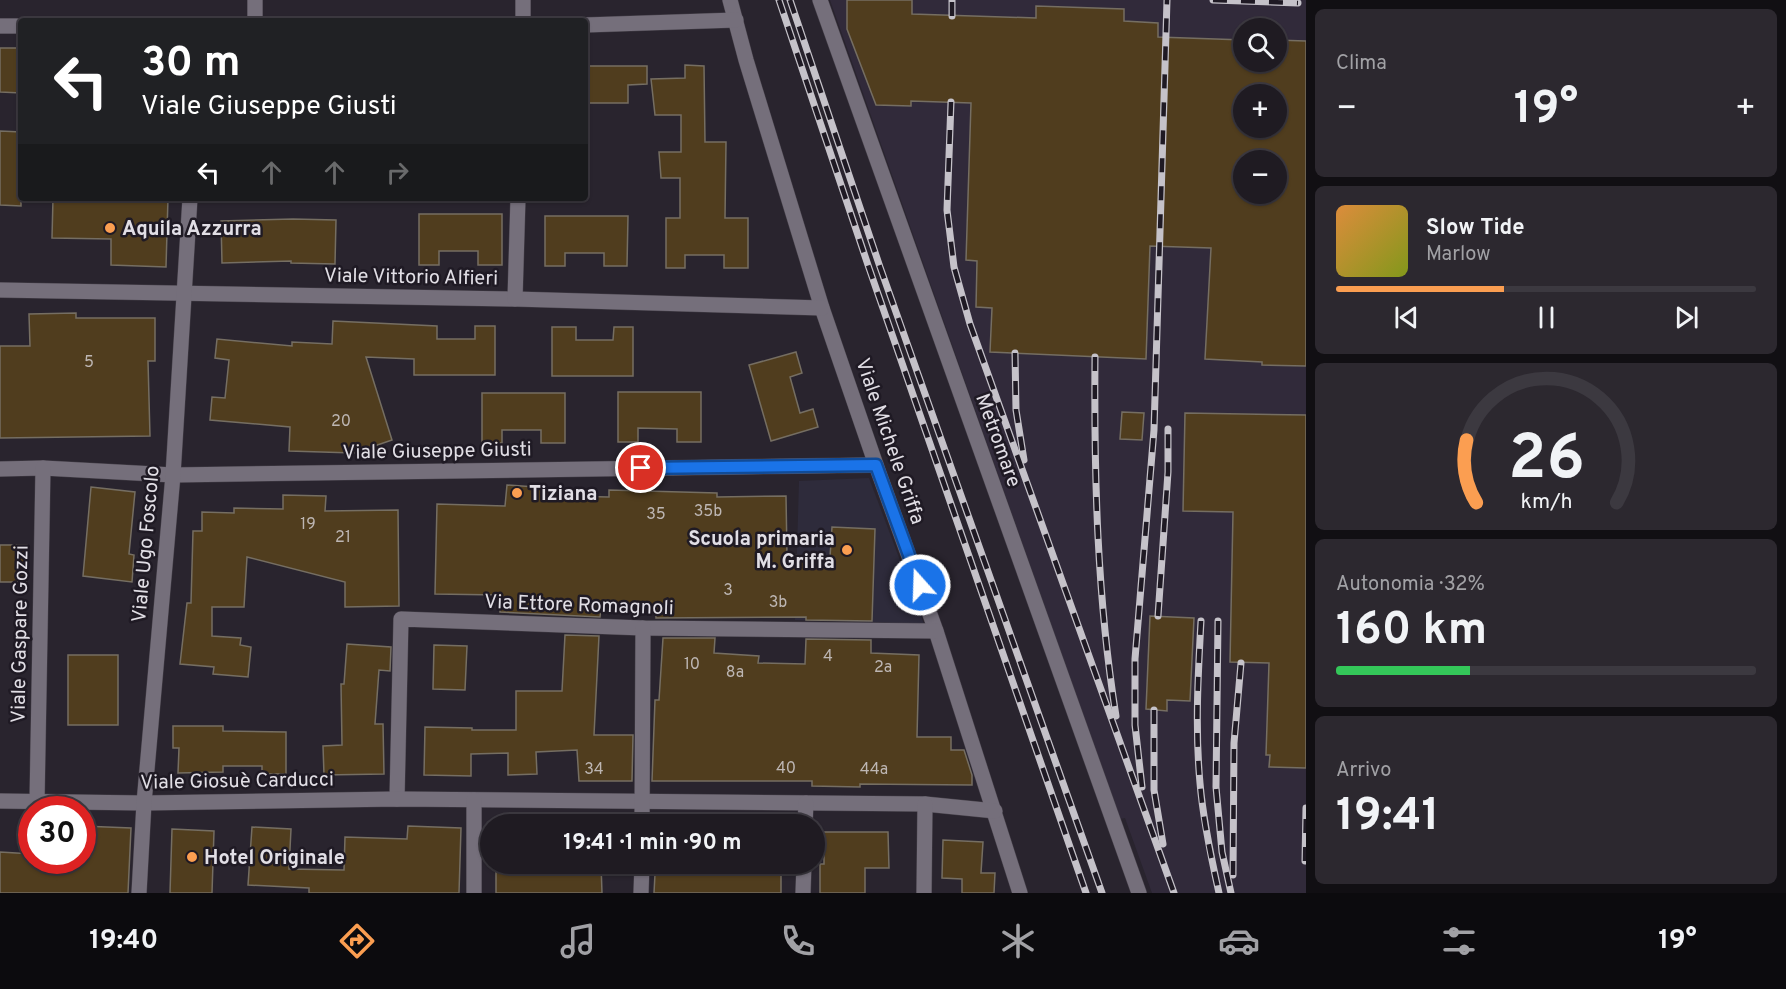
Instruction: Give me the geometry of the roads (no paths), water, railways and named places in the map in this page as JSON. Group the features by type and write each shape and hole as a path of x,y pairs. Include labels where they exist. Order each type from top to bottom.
{"street":[{"path":"255,0 255,18"},
{"path":"523,0 523,18"},
{"name":"Viale Michele Griffa","path":"730,0 822,308 936,631 1020,893"},
{"name":"Metromare","path":"820,0 1139,893"},
{"path":"588,25 736,20"},
{"path":"0,26 18,26"},
{"name":"Viale Ugo Foscolo","path":"139,893 144,803 173,475 190,201"},
{"path":"515,299 518,201"},
{"name":"Viale Vittorio Alfieri","path":"0,290 515,299 822,308"},
{"name":"Viale Giuseppe Giusti","path":"0,469 43,468 173,475 876,465"},
{"name":"Viale Gaspare Gozzi","path":"38,796 43,468"},
{"name":"Via Ettore Romagnoli","path":"397,799 401,619 643,628 936,631"},
{"path":"642,814 643,628"},
{"name":"Viale Giosuè Carducci","path":"96,803 397,799 643,801 925,804 995,811"},
{"path":"474,800 474,893"},
{"name":"Viale Giosuè Carducci","path":"0,801 18,801"},
{"path":"806,803 806,814"},
{"path":"924,893 925,804"},
{"path":"641,893 642,874"},
{"path":"803,893 804,874"}],"railway":[{"path":"779,0 869,268 1086,893"},
{"path":"790,0 880,267 1102,893"},
{"path":"952,0 952,16"},
{"path":"1142,787 1135,725 1135,659 1154,430 1167,0"},
{"path":"1213,0 1298,3"},
{"path":"951,102 947,210 954,267 970,324 1174,893"},
{"path":"1015,353 1016,410 1024,460"},
{"path":"1095,357 1098,536 1105,626 1116,716"},
{"path":"1158,616 1168,472 1168,429"},
{"path":"1201,621 1198,763 1205,825 1219,893"},
{"path":"1218,621 1216,787 1222,852 1231,893"},
{"path":"1233,875 1234,743 1241,663"},
{"path":"1154,710 1154,790 1163,844"},
{"path":"1305,861 1306,808"}],"place":[{"name":"Aquila Azzurra","path":"110,228"},
{"name":"Tiziana","path":"517,493"},
{"name":"Scuola primaria M. Griffa","path":"847,550"},
{"name":"Hotel Originale","path":"192,857"}]}
